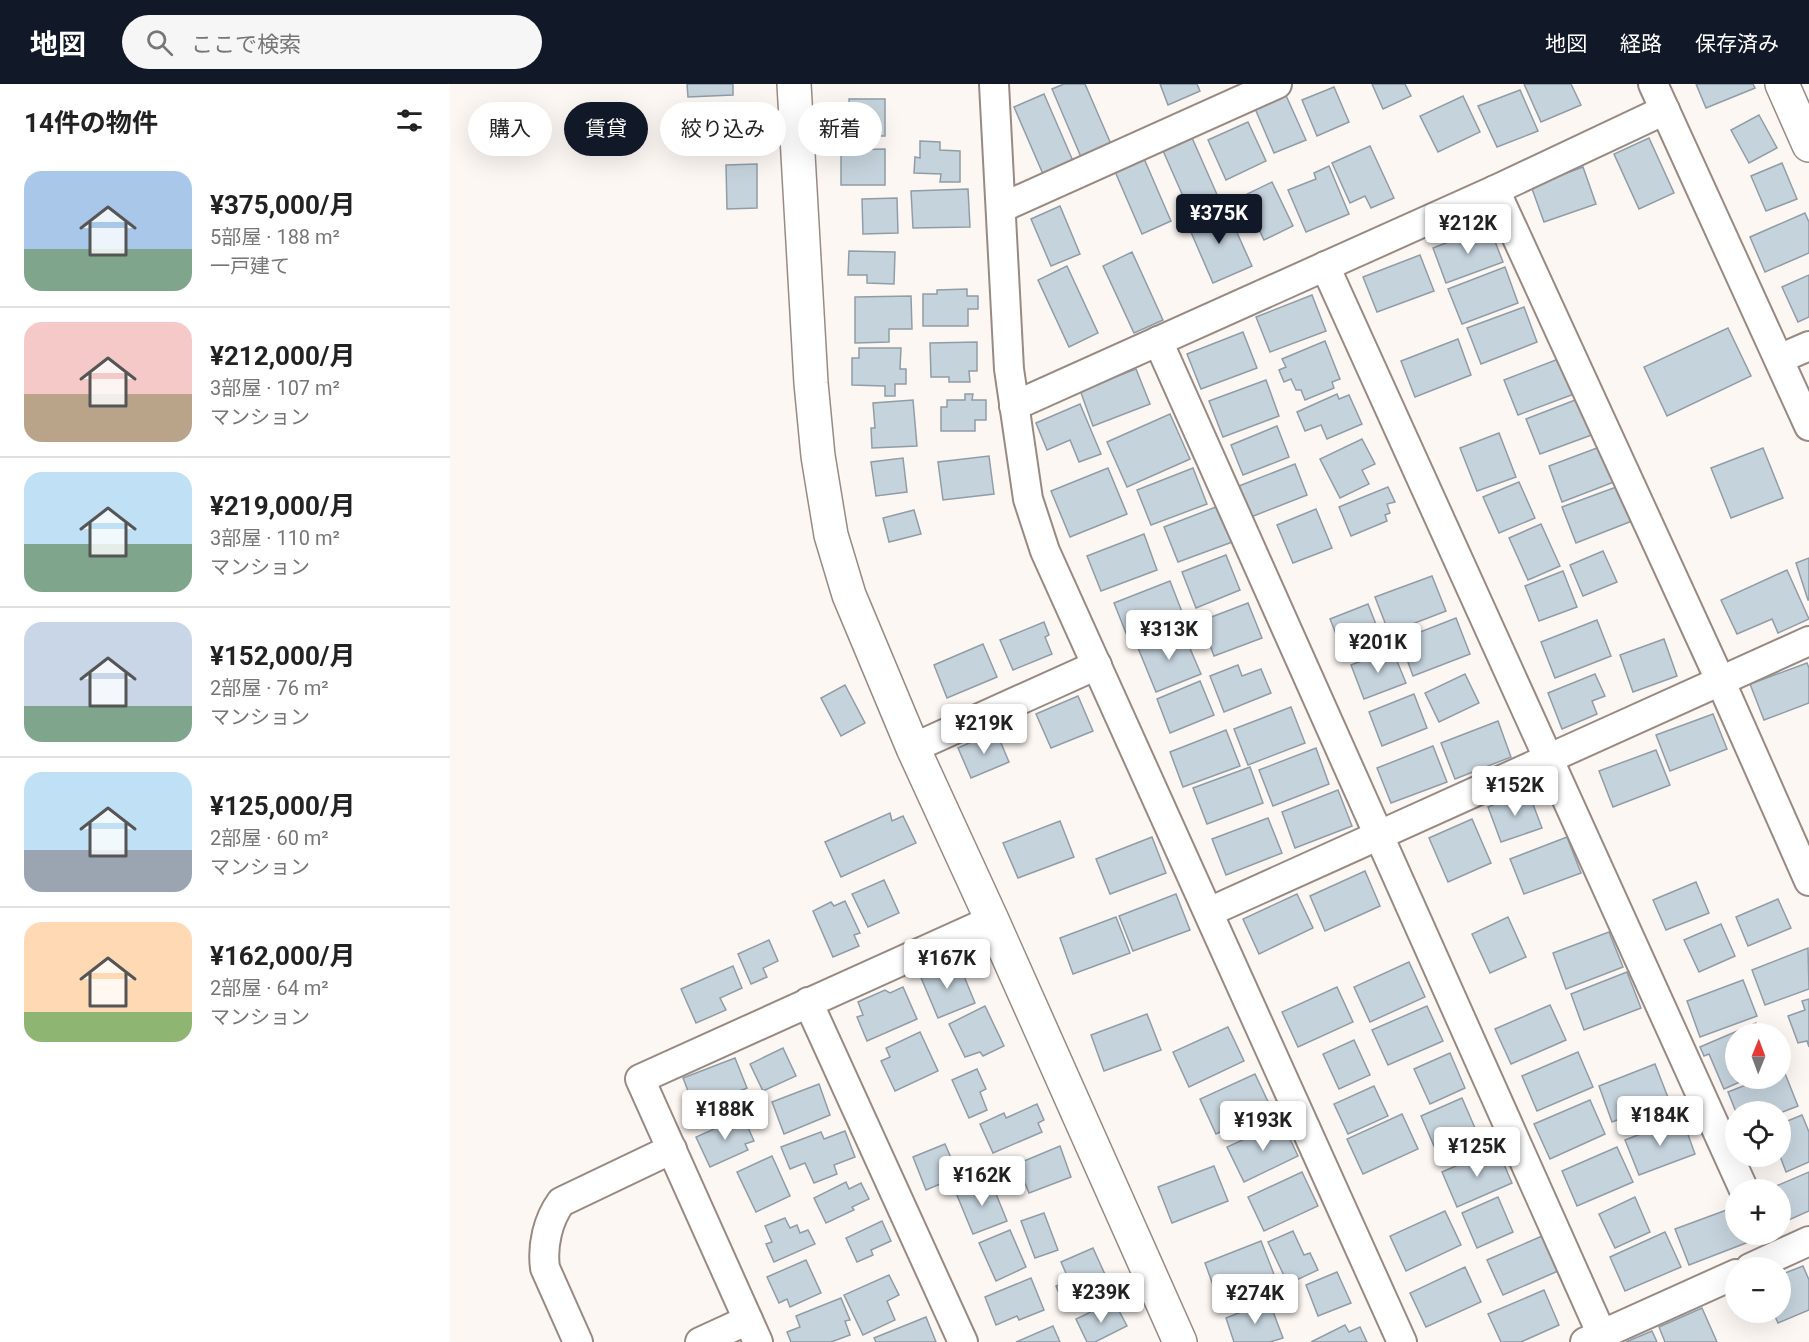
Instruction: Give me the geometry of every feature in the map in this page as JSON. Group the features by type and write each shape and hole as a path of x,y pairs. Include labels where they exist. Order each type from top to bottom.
{"street":[{"path":"794,84 811,383 818,456 831,535 849,595 913,748 1180,1342"},
{"path":"994,84 1009,369 1032,509 1045,551 1402,1342"},
{"path":"1001,208 1277,84"},
{"path":"1653,84 1809,426"},
{"path":"1782,84 1809,145"},
{"path":"1014,406 1495,190 1665,110"},
{"path":"1495,190 1720,680 1809,881"},
{"path":"1325,266 1739,1179"},
{"path":"1158,341 1378,834 1594,1338 1725,1279"},
{"path":"1779,359 1809,346"},
{"path":"1209,912 1809,641"},
{"path":"913,748 1097,665"},
{"path":"700,1342 753,1331 640,1079 992,920"},
{"path":"808,1002 963,1342"},
{"path":"579,1342 545,1268 543,1255 554,1212 561,1202 672,1149"},
{"path":"1763,1253 1809,1241"}],"building":[{"path":"687,84 733,84 733,95 688,97"},
{"path":"1064,84 1085,84 1111,144 1081,157 1052,89"},
{"path":"1160,84 1197,84 1200,91 1168,105"},
{"path":"1372,84 1405,84 1411,96 1383,109"},
{"path":"1524,84 1571,84 1581,105 1541,122"},
{"path":"1696,84 1753,84 1755,88 1706,108"},
{"path":"1334,87 1349,122 1317,136 1302,100"},
{"path":"1520,90 1538,131 1497,147 1478,106"},
{"path":"1284,91 1306,140 1274,153 1253,104"},
{"path":"1044,94 1073,161 1043,174 1014,107"},
{"path":"1463,96 1480,132 1438,152 1420,116"},
{"path":"849,99 885,99 885,136 882,136 882,102 849,102"},
{"path":"1759,115 1777,148 1749,163 1731,130"},
{"path":"1248,122 1266,161 1226,180 1208,140"},
{"path":"1189,131 1219,199 1190,212 1160,144"},
{"path":"1649,138 1674,193 1639,209 1614,154"},
{"path":"920,141 940,142 940,150 960,151 960,182 940,182 941,174 914,173 915,157 920,158"},
{"path":"1370,146 1394,198 1371,208 1365,196 1350,203 1332,163"},
{"path":"882,149 885,149 885,185 841,185 841,156 882,156"},
{"path":"1142,154 1171,221 1142,234 1113,167"},
{"path":"1782,163 1797,199 1766,211 1751,176"},
{"path":"757,164 757,208 727,209 726,165"},
{"path":"1329,166 1349,214 1306,232 1288,190 1316,179 1314,173"},
{"path":"1583,167 1596,204 1544,222 1531,186"},
{"path":"1272,182 1293,226 1264,240 1243,196"},
{"path":"968,189 970,227 913,228 911,191"},
{"path":"897,198 898,233 863,234 862,199"},
{"path":"1060,206 1080,254 1051,266 1031,219"},
{"path":"1225,206 1252,266 1213,283 1187,223"},
{"path":"1805,213 1809,222 1809,253 1765,272 1750,237"},
{"path":"1489,226 1503,262 1446,283 1433,248"},
{"path":"849,251 895,252 894,284 867,283 867,275 848,275"},
{"path":"1132,252 1163,320 1134,333 1103,266"},
{"path":"1420,255 1434,291 1377,312 1363,277"},
{"path":"1067,266 1098,333 1069,347 1038,280"},
{"path":"1505,267 1518,303 1462,324 1448,289"},
{"path":"1809,275 1809,317 1798,322 1782,287"},
{"path":"967,289 967,296 978,296 978,309 968,309 968,326 923,326 923,294 937,294 937,290"},
{"path":"1312,295 1326,331 1270,352 1256,317"},
{"path":"911,296 912,329 889,329 889,342 855,343 855,297"},
{"path":"1524,307 1537,342 1481,364 1467,328"},
{"path":"1728,328 1751,376 1667,416 1644,367"},
{"path":"1243,332 1257,368 1201,389 1187,354"},
{"path":"1458,339 1471,375 1415,397 1401,361"},
{"path":"1325,341 1340,379 1332,382 1334,388 1305,400 1301,390 1296,390 1291,379 1284,382 1279,370 1286,367 1282,359"},
{"path":"977,342 977,371 969,371 970,382 949,382 949,377 931,377 930,343"},
{"path":"859,348 901,348 900,369 906,369 906,384 895,384 895,396 885,396 885,386 852,385 852,358 859,358"},
{"path":"1561,358 1574,394 1518,415 1504,380"},
{"path":"1136,369 1150,404 1093,426 1080,390"},
{"path":"1266,380 1279,416 1223,437 1209,401"},
{"path":"965,394 973,394 972,400 986,400 986,420 975,420 975,431 941,431 941,407 947,407 947,400 965,400"},
{"path":"1337,394 1339,399 1349,395 1362,424 1327,439 1321,425 1305,431 1297,412"},
{"path":"1583,397 1597,433 1540,454 1526,419"},
{"path":"913,400 917,446 872,448 871,428 875,428 873,403"},
{"path":"1080,404 1101,454 1079,462 1070,440 1047,450 1036,423"},
{"path":"1170,414 1190,459 1127,487 1107,442"},
{"path":"1277,426 1289,457 1243,475 1231,445"},
{"path":"1499,433 1516,477 1477,491 1460,448"},
{"path":"1362,439 1375,464 1362,470 1369,484 1340,498 1320,459"},
{"path":"1605,445 1619,480 1562,502 1549,466"},
{"path":"1763,448 1783,498 1731,518 1711,468"},
{"path":"989,456 994,494 943,500 938,462"},
{"path":"903,458 907,492 876,496 871,462"},
{"path":"1295,464 1307,495 1251,517 1239,486"},
{"path":"1108,468 1127,514 1070,537 1051,491"},
{"path":"1193,468 1207,504 1151,525 1137,490"},
{"path":"1519,482 1535,518 1499,533 1483,497"},
{"path":"1619,486 1632,521 1576,543 1562,507"},
{"path":"1388,487 1395,502 1387,504 1390,513 1385,515 1387,521 1351,536 1339,507"},
{"path":"1221,505 1235,541 1178,562 1164,527"},
{"path":"1316,509 1332,548 1293,563 1277,525"},
{"path":"914,510 921,534 889,542 883,518"},
{"path":"1541,524 1560,566 1528,580 1509,538"},
{"path":"1144,534 1157,570 1101,591 1087,556"},
{"path":"1603,551 1617,582 1583,596 1570,565"},
{"path":"1226,555 1240,590 1196,608 1182,572"},
{"path":"1809,558 1809,600 1808,600 1796,563"},
{"path":"1787,570 1809,619 1778,633 1772,619 1737,634 1721,600"},
{"path":"1563,571 1577,607 1539,621 1525,586"},
{"path":"1432,576 1446,611 1389,633 1375,597"},
{"path":"1170,581 1184,617 1128,638 1114,603"},
{"path":"1248,603 1262,638 1214,656 1201,621"},
{"path":"1368,604 1384,645 1346,659 1330,619"},
{"path":"1456,618 1470,654 1413,676 1400,640"},
{"path":"1597,620 1611,656 1555,678 1541,642"},
{"path":"1044,622 1049,635 1045,637 1052,654 1013,670 1000,640"},
{"path":"1182,630 1201,674 1156,692 1138,648"},
{"path":"1664,639 1677,676 1633,692 1620,655"},
{"path":"983,644 997,677 947,698 934,665"},
{"path":"1392,649 1406,683 1364,699 1351,665"},
{"path":"1807,663 1809,703 1764,720 1750,684"},
{"path":"1238,665 1242,676 1261,669 1271,693 1224,712 1210,676"},
{"path":"1465,674 1479,703 1439,722 1425,693"},
{"path":"1595,674 1605,696 1592,701 1597,714 1562,729 1548,693"},
{"path":"1200,681 1214,715 1170,733 1157,699"},
{"path":"845,685 865,723 841,736 821,698"},
{"path":"1414,694 1427,728 1382,746 1369,712"},
{"path":"1078,696 1093,731 1051,748 1036,714"},
{"path":"1291,707 1305,743 1248,765 1234,729"},
{"path":"1713,714 1727,749 1670,771 1656,735"},
{"path":"1498,721 1511,757 1455,779 1441,743"},
{"path":"1226,730 1240,766 1183,787 1170,752"},
{"path":"996,731 1009,762 971,778 958,748"},
{"path":"1433,746 1447,782 1391,803 1377,768"},
{"path":"1316,748 1329,784 1273,806 1259,770"},
{"path":"1656,750 1670,785 1613,807 1599,771"},
{"path":"1250,767 1263,803 1207,824 1193,788"},
{"path":"1338,790 1352,826 1295,848 1282,812"},
{"path":"1528,791 1542,828 1501,842 1488,807"},
{"path":"890,813 892,821 903,816 916,843 841,877 825,842"},
{"path":"1268,818 1282,853 1226,875 1212,839"},
{"path":"1472,819 1491,863 1448,882 1429,838"},
{"path":"1060,821 1074,857 1018,878 1003,843"},
{"path":"1152,837 1166,873 1110,894 1096,859"},
{"path":"1567,837 1581,873 1524,894 1510,859"},
{"path":"1365,871 1380,906 1325,931 1310,896"},
{"path":"884,880 899,913 868,927 852,894"},
{"path":"1696,882 1709,913 1666,930 1653,900"},
{"path":"1176,894 1190,930 1133,951 1119,916"},
{"path":"1297,894 1313,928 1259,954 1243,919"},
{"path":"1778,899 1791,928 1748,946 1736,917"},
{"path":"845,901 860,933 854,935 859,946 833,957 813,911 831,902 834,906"},
{"path":"1116,917 1130,953 1073,974 1060,938"},
{"path":"1508,917 1526,957 1490,973 1472,934"},
{"path":"1721,924 1735,956 1699,972 1684,940"},
{"path":"1609,932 1623,967 1566,989 1553,953"},
{"path":"769,940 778,961 763,968 767,977 751,984 738,954"},
{"path":"1808,948 1809,989 1765,1005 1752,970"},
{"path":"1409,962 1425,997 1370,1022 1354,987"},
{"path":"959,964 975,1003 938,1018 919,973 938,966 941,972"},
{"path":"733,966 742,988 720,998 726,1010 696,1023 681,989"},
{"path":"1627,972 1641,1008 1584,1030 1571,994"},
{"path":"1743,980 1757,1016 1738,1023 1725,1023 1725,1028 1700,1037 1687,1001"},
{"path":"903,987 917,1019 867,1041 857,1017 863,1015 858,1002 885,990 890,993"},
{"path":"1337,987 1353,1022 1298,1047 1282,1012"},
{"path":"1809,999 1809,1047 1807,1041 1798,1043 1788,1016 1805,1010 1802,1001"},
{"path":"1550,1005 1566,1040 1511,1064 1495,1029"},
{"path":"985,1006 1004,1046 983,1056 980,1052 965,1057 949,1024"},
{"path":"1427,1006 1443,1041 1388,1065 1372,1030"},
{"path":"1147,1014 1161,1050 1104,1071 1091,1035"},
{"path":"1228,1027 1244,1061 1189,1087 1173,1052"},
{"path":"920,1032 938,1071 895,1091 881,1061 890,1057 886,1048"},
{"path":"1725,1036 1725,1089 1709,1054 1704,1056 1700,1047"},
{"path":"1354,1040 1370,1075 1339,1089 1323,1054"},
{"path":"783,1048 796,1076 763,1091 750,1064"},
{"path":"1578,1052 1593,1087 1537,1111 1522,1076"},
{"path":"1450,1053 1465,1088 1430,1104 1414,1069"},
{"path":"735,1058 747,1088 695,1109 683,1078"},
{"path":"1655,1064 1669,1100 1612,1122 1599,1086"},
{"path":"977,1069 986,1089 980,1092 987,1110 969,1118 952,1080"},
{"path":"1255,1074 1271,1108 1216,1134 1200,1099"},
{"path":"819,1084 830,1115 784,1134 772,1102"},
{"path":"1374,1086 1388,1116 1348,1134 1334,1104"},
{"path":"1791,1088 1798,1106 1791,1109 1791,1101 1732,1101 1728,1092 1736,1089"},
{"path":"1462,1098 1475,1128 1434,1146 1421,1116"},
{"path":"1590,1100 1605,1134 1550,1159 1534,1124"},
{"path":"1037,1104 1044,1120 1038,1123 1042,1132 993,1153 980,1124 1004,1113 1006,1118"},
{"path":"1402,1114 1418,1149 1363,1174 1347,1139"},
{"path":"1802,1115 1809,1132 1809,1162 1786,1172 1784,1167 1791,1167 1791,1120"},
{"path":"743,1116 754,1141 745,1144 748,1150 710,1167 696,1137"},
{"path":"1682,1118 1695,1154 1639,1175 1625,1140"},
{"path":"1282,1122 1298,1156 1244,1182 1227,1147"},
{"path":"845,1131 855,1157 834,1165 837,1174 814,1183 805,1163 790,1169 781,1147 821,1132 824,1139"},
{"path":"945,1144 959,1176 926,1190 913,1157"},
{"path":"1060,1146 1071,1177 1029,1193 1017,1164"},
{"path":"1617,1147 1633,1182 1577,1206 1562,1171"},
{"path":"1497,1148 1512,1183 1457,1207 1442,1172"},
{"path":"772,1156 790,1196 756,1212 737,1172"},
{"path":"1214,1166 1228,1201 1172,1223 1158,1187"},
{"path":"1302,1172 1318,1206 1264,1231 1248,1197"},
{"path":"1809,1172 1809,1211 1791,1219 1791,1180"},
{"path":"990,1179 1007,1221 973,1234 956,1193"},
{"path":"846,1182 849,1189 861,1183 869,1199 852,1207 854,1210 826,1223 814,1198"},
{"path":"1498,1197 1513,1232 1477,1248 1462,1213"},
{"path":"1635,1197 1650,1232 1615,1248 1599,1214"},
{"path":"1445,1211 1461,1245 1406,1271 1390,1236"},
{"path":"1725,1211 1725,1245 1741,1245 1689,1265 1675,1229"},
{"path":"1044,1213 1058,1250 1035,1258 1021,1221"},
{"path":"785,1218 790,1228 797,1225 800,1233 808,1230 815,1244 774,1262 766,1244 772,1242 765,1226"},
{"path":"882,1221 891,1241 871,1250 873,1255 857,1262 846,1238"},
{"path":"1010,1230 1026,1267 996,1281 979,1243"},
{"path":"1293,1231 1304,1255 1310,1253 1318,1270 1288,1284 1268,1242"},
{"path":"1665,1232 1681,1267 1625,1291 1610,1257"},
{"path":"1542,1236 1558,1271 1503,1295 1487,1260"},
{"path":"1261,1241 1275,1277 1218,1299 1205,1263"},
{"path":"1093,1248 1108,1281 1063,1302 1056,1286 1069,1280 1061,1262"},
{"path":"806,1260 821,1293 790,1307 787,1299 779,1303 767,1277"},
{"path":"1803,1266 1809,1280 1809,1310 1791,1318 1791,1271"},
{"path":"1465,1267 1481,1302 1426,1327 1410,1293"},
{"path":"1337,1272 1351,1303 1318,1316 1306,1285"},
{"path":"889,1275 899,1295 887,1301 895,1320 863,1335 844,1295"},
{"path":"1031,1278 1044,1310 1019,1320 1017,1316 996,1325 985,1297"},
{"path":"1544,1290 1559,1325 1521,1342 1501,1342 1488,1314"},
{"path":"841,1298 850,1320 845,1321 850,1335 831,1342 791,1342 787,1332 800,1327 796,1316"},
{"path":"1269,1301 1283,1338 1270,1342 1234,1342 1226,1318"},
{"path":"1117,1307 1127,1326 1095,1342 1087,1342 1076,1319 1099,1308 1102,1314"},
{"path":"1702,1308 1717,1342 1665,1342 1659,1327"},
{"path":"926,1317 936,1342 876,1342 874,1338"},
{"path":"1345,1325 1349,1332 1360,1327 1367,1342 1311,1342"},
{"path":"1053,1326 1060,1342 1016,1342"},
{"path":"1652,1331 1657,1342 1626,1342"}]}
